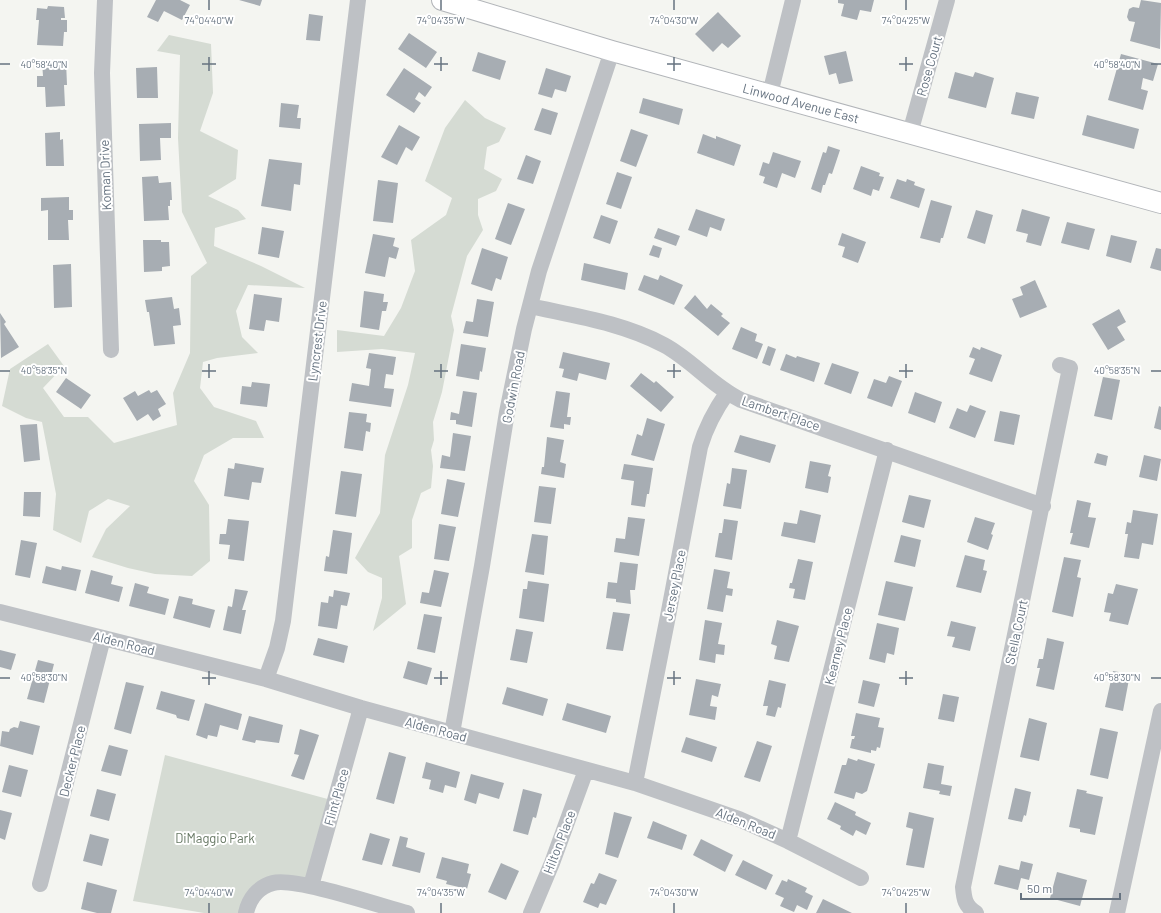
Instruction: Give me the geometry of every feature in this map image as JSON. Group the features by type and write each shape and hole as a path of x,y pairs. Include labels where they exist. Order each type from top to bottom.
{"main road":[{"name":"Linwood Avenue East","path":"442,0 612,51 1161,203"}],"street":[{"name":"Koman Drive","path":"105,0 102,73 110,350"},
{"name":"Lyncrest Drive","path":"266,679 277,648 283,621 358,0"},
{"path":"770,94 793,0"},
{"name":"Rose Court","path":"910,133 947,0"},
{"name":"Godwin Road","path":"452,733 481,574 507,412 530,306 539,271 612,51"},
{"name":"Lambert Place","path":"530,306 622,328 644,335 684,358 718,387 741,400 1043,506"},
{"name":"Stella Court","path":"972,910 964,897 963,887 1043,506 1070,368 1060,366"},
{"name":"Jersey Place","path":"635,783 700,446 706,427 717,406 728,393"},
{"name":"Kearney Place","path":"788,841 887,450"},
{"name":"Alden Road","path":"0,612 266,679 361,708 635,783 739,819 788,841 861,878"},
{"name":"Decker Place","path":"40,884 103,638"},
{"name":"Flint Place","path":"311,886 361,708"},
{"path":"1117,913 1161,711"},
{"name":"Hilton Place","path":"531,913 552,863 586,770"},
{"path":"246,913 247,905 253,895 262,887 273,882 284,881 311,886 407,913"}],"green space":[{"path":"169,35 211,44 213,93 200,131 238,150 236,179 208,196 238,210 246,219 215,228 214,246 261,266 305,288 248,285 236,311 242,337 258,353 217,358 203,362 200,388 214,407 256,421 264,438 233,438 204,455 194,481 209,505 210,561 192,576 155,574 128,568 92,557 106,529 130,506 108,499 89,511 81,543 53,530 56,494 42,422 26,418 2,406 10,369 48,344 64,366 43,388 64,417 88,417 114,443 177,425 173,393 190,353 191,276 207,263 182,212 178,138 180,55 157,51"},
{"path":"465,100 485,118 506,128 499,142 487,147 484,169 502,179 496,191 478,199 478,215 483,230 467,256 451,316 454,330 442,392 433,422 434,440 431,450 433,466 431,488 421,493 412,520 412,548 399,556 406,604 373,631 382,598 382,578 368,572 355,558 380,513 385,455 408,385 415,353 382,349 337,352 337,330 384,336 401,308 415,271 411,240 446,215 452,198 425,181 445,128"},
{"name":"DiMaggio Park","path":"165,755 335,801 311,886 273,882 246,913 204,913 133,901"}],"building":[{"path":"156,0 180,0 190,5 182,20 164,11 158,22 147,17"},
{"path":"239,0 262,0 260,6"},
{"path":"838,0 874,0 871,12 860,10 857,20 841,16 844,4 838,3"},
{"path":"1141,0 1161,3 1160,49 1130,41 1135,22 1129,21 1127,17 1129,9 1133,7 1139,8"},
{"path":"48,6 64,7 65,18 61,18 61,20 67,20 67,32 64,32 63,46 37,45 39,20 36,20 37,8 47,9"},
{"path":"718,12 741,36 728,48 722,43 713,52 695,34"},
{"path":"309,14 323,16 320,41 306,40"},
{"path":"409,33 437,52 426,68 398,49"},
{"path":"846,51 853,81 839,84 836,73 829,75 824,56"},
{"path":"478,52 506,61 500,80 472,71"},
{"path":"1121,54 1158,64 1153,81 1143,78 1141,89 1148,91 1143,110 1108,100"},
{"path":"66,61 67,85 64,85 65,106 46,107 45,87 37,87 37,76 43,76 42,62"},
{"path":"157,67 158,98 137,98 136,68"},
{"path":"404,68 432,87 425,97 419,92 415,99 421,103 414,113 386,95"},
{"path":"546,68 571,76 566,92 555,89 552,98 538,94"},
{"path":"955,72 973,77 975,72 994,78 986,108 948,98"},
{"path":"1016,92 1039,97 1034,119 1011,114"},
{"path":"643,98 683,109 679,125 639,113"},
{"path":"281,103 299,105 297,118 301,118 300,129 279,127"},
{"path":"542,108 558,113 551,135 534,130"},
{"path":"1087,115 1139,129 1134,149 1082,135"},
{"path":"171,123 171,138 160,138 161,160 140,161 139,124"},
{"path":"399,125 420,137 412,151 406,147 397,165 381,157"},
{"path":"631,129 648,135 636,167 620,161"},
{"path":"60,132 60,140 63,139 64,166 46,166 45,133"},
{"path":"703,134 716,139 716,136 741,145 734,166 697,153"},
{"path":"828,146 840,150 832,174 829,173 821,193 811,189 823,152 826,153"},
{"path":"773,152 801,161 795,178 782,173 777,188 763,183 765,177 759,175 763,162 769,164"},
{"path":"526,155 541,161 533,184 517,179"},
{"path":"269,159 302,163 300,185 294,184 291,211 261,206"},
{"path":"861,166 880,173 879,176 884,177 879,191 873,189 871,196 853,189"},
{"path":"617,172 632,177 621,209 606,204"},
{"path":"158,176 159,183 171,182 172,200 170,200 170,206 168,206 169,220 144,221 142,177"},
{"path":"897,179 906,182 907,179 915,182 914,185 925,189 919,208 890,198"},
{"path":"378,180 398,183 393,223 373,221"},
{"path":"69,197 69,210 73,210 73,220 68,220 69,240 48,240 48,210 41,211 41,198"},
{"path":"931,200 952,206 943,238 941,238 940,243 920,238"},
{"path":"508,203 525,209 511,245 495,239"},
{"path":"696,209 725,219 721,231 710,227 707,237 688,230"},
{"path":"1022,209 1050,217 1041,246 1026,242 1028,234 1016,231"},
{"path":"976,210 993,215 985,244 967,238"},
{"path":"601,215 618,221 610,244 593,238"},
{"path":"1067,222 1095,229 1089,250 1061,243"},
{"path":"262,227 284,231 279,258 258,254"},
{"path":"658,228 680,236 676,246 654,238"},
{"path":"842,233 866,242 858,263 842,257 845,247 838,245"},
{"path":"373,234 395,238 393,246 399,248 396,259 389,257 385,277 365,273"},
{"path":"1111,235 1137,241 1131,263 1106,256"},
{"path":"143,240 161,240 161,242 169,242 170,266 162,267 162,271 144,272"},
{"path":"653,245 662,248 659,258 649,255"},
{"path":"482,248 508,257 501,280 496,278 492,291 471,284"},
{"path":"1156,248 1161,249 1161,271 1150,268"},
{"path":"584,263 628,273 625,290 581,280"},
{"path":"71,264 72,307 54,308 53,265"},
{"path":"644,275 658,280 660,275 683,285 674,305 638,290"},
{"path":"1035,280 1047,307 1020,318 1012,299 1023,295 1020,287"},
{"path":"364,291 384,294 383,302 388,302 386,311 382,311 379,330 360,327"},
{"path":"254,294 282,298 279,322 266,320 264,331 249,329"},
{"path":"695,295 707,309 711,304 723,314 721,316 730,323 718,336 684,308"},
{"path":"172,297 174,309 179,308 181,325 173,326 175,344 154,346 149,312 147,312 145,300"},
{"path":"477,299 494,302 488,337 463,333 466,321 473,322"},
{"path":"1119,309 1126,322 1117,327 1125,340 1108,350 1092,324"},
{"path":"0,313 6,322 4,324 19,347 1,358"},
{"path":"741,327 757,334 755,341 763,344 757,359 732,349"},
{"path":"461,344 486,348 482,372 480,371 479,380 456,376"},
{"path":"768,346 776,349 770,366 762,363"},
{"path":"973,347 980,350 981,347 1002,355 992,382 969,374 975,359 969,357"},
{"path":"563,352 610,363 606,380 579,373 577,381 562,377 564,369 559,368"},
{"path":"369,353 396,357 393,375 386,374 384,388 394,389 391,407 349,401 352,383 369,386 371,369 366,368"},
{"path":"786,354 796,358 797,356 820,363 814,382 780,370"},
{"path":"832,363 859,372 851,394 824,384"},
{"path":"641,373 654,383 656,381 674,397 661,412 630,386"},
{"path":"889,376 902,381 892,407 867,398 874,379 886,383"},
{"path":"1103,377 1120,380 1112,420 1094,416"},
{"path":"66,378 91,395 81,409 56,392"},
{"path":"252,382 270,384 267,407 240,404 242,386 251,387"},
{"path":"149,390 151,393 157,390 166,404 158,409 161,416 153,421 148,414 137,421 123,398 135,391 138,396"},
{"path":"463,391 477,393 472,427 456,424 456,420 450,420 451,412 459,414"},
{"path":"556,391 570,393 567,417 571,417 570,425 564,424 564,429 550,427"},
{"path":"915,392 942,402 935,423 908,413"},
{"path":"970,405 986,411 975,438 949,428 957,408 967,412"},
{"path":"1159,406 1161,407 1161,430 1154,428"},
{"path":"1000,411 1020,415 1014,445 994,441"},
{"path":"349,412 367,414 366,422 371,423 370,432 366,431 363,451 344,448"},
{"path":"647,418 665,424 654,461 631,455 637,434 642,436"},
{"path":"37,424 40,460 24,462 20,425"},
{"path":"453,433 471,436 465,471 440,468 442,455 450,457"},
{"path":"740,435 776,445 770,463 734,452"},
{"path":"547,437 564,440 560,462 566,464 564,478 541,474 542,467 544,467"},
{"path":"1097,453 1108,456 1106,466 1094,463"},
{"path":"1144,455 1161,459 1157,481 1139,477"},
{"path":"810,461 831,465 828,476 831,477 828,493 805,488"},
{"path":"235,463 264,468 261,483 252,482 249,500 224,496 228,468 234,469"},
{"path":"624,464 653,468 649,494 647,494 645,507 631,505 634,481 621,479"},
{"path":"732,468 747,470 741,509 723,506 727,483 730,484"},
{"path":"341,471 362,474 356,517 335,514"},
{"path":"447,479 465,483 458,517 441,514"},
{"path":"539,486 556,488 551,524 534,522"},
{"path":"24,492 41,492 40,517 23,516"},
{"path":"909,495 931,500 924,528 902,522"},
{"path":"1077,500 1091,503 1088,517 1096,518 1089,548 1070,544 1073,533 1070,533"},
{"path":"800,510 821,515 815,543 781,536 784,522 797,524"},
{"path":"1133,510 1158,514 1153,545 1142,543 1139,559 1124,557 1128,534 1125,534 1127,522 1131,523"},
{"path":"628,517 645,519 639,556 614,552 616,538 625,539"},
{"path":"975,517 995,523 988,550 967,542"},
{"path":"228,519 249,521 244,561 228,559 230,545 219,544 220,534 226,534"},
{"path":"724,519 738,521 732,560 715,557 719,533 722,533"},
{"path":"439,524 456,527 449,561 434,559"},
{"path":"333,530 352,533 347,574 324,571 326,556 329,557"},
{"path":"532,534 548,536 544,575 525,572"},
{"path":"901,535 921,540 915,567 894,562"},
{"path":"21,540 37,543 30,578 15,575"},
{"path":"965,555 985,560 983,570 987,571 981,593 956,587"},
{"path":"1064,557 1081,560 1077,577 1081,578 1073,617 1052,612"},
{"path":"798,559 813,562 805,600 793,598 795,589 789,588 790,583 792,583"},
{"path":"620,562 638,564 635,590 630,590 631,604 616,602 616,599 606,598 608,582 617,583"},
{"path":"46,566 61,570 62,566 81,570 76,591 42,583"},
{"path":"714,569 730,572 727,588 733,589 732,596 726,595 723,612 707,609"},
{"path":"91,570 113,576 111,584 123,587 119,602 85,593"},
{"path":"434,570 449,573 441,607 420,603 422,592 429,593"},
{"path":"528,581 549,584 544,622 519,618 523,589 527,589"},
{"path":"886,581 913,587 905,621 878,615"},
{"path":"135,583 149,587 147,593 169,599 165,615 129,606"},
{"path":"1116,584 1138,589 1128,625 1109,621 1111,613 1104,612 1108,593 1113,594"},
{"path":"235,589 248,591 242,610 246,610 241,634 223,630 228,606 232,607"},
{"path":"334,590 350,593 347,606 341,605 337,629 318,626 321,602 328,603 329,596 333,597"},
{"path":"179,596 193,599 192,604 215,610 210,628 173,618"},
{"path":"613,612 630,614 623,651 606,649"},
{"path":"424,614 442,617 435,653 417,649"},
{"path":"705,620 722,623 718,644 725,645 724,655 716,654 715,663 699,660"},
{"path":"777,620 799,626 789,662 774,659 777,646 771,644"},
{"path":"951,621 976,627 970,651 952,647 955,637 947,636"},
{"path":"877,623 899,628 894,655 887,653 885,663 869,659"},
{"path":"516,629 533,632 527,663 510,660"},
{"path":"318,638 348,646 344,663 313,655"},
{"path":"1047,638 1064,642 1054,690 1036,686 1040,668 1037,668 1039,659 1043,659"},
{"path":"0,650 16,654 11,670 0,667"},
{"path":"38,660 54,664 44,703 27,699"},
{"path":"408,661 432,668 427,685 403,678"},
{"path":"1113,671 1130,674 1123,711 1105,707"},
{"path":"696,679 721,684 718,697 712,695 710,706 717,707 715,720 689,715"},
{"path":"769,680 786,684 781,708 778,707 775,717 766,715 768,706 763,706"},
{"path":"863,680 880,684 874,707 858,703"},
{"path":"126,682 144,686 131,734 114,729"},
{"path":"507,687 548,699 543,716 502,704"},
{"path":"161,691 195,700 189,721 177,718 176,715 156,709"},
{"path":"943,694 959,697 954,722 938,719"},
{"path":"205,703 242,714 238,730 220,725 217,737 208,735 207,739 196,735"},
{"path":"567,703 611,716 606,733 562,720"},
{"path":"856,713 880,718 878,727 884,728 880,748 877,747 876,751 871,750 871,753 850,748 852,739 854,739 855,736 851,736"},
{"path":"249,716 283,725 279,743 256,740 255,743 242,740"},
{"path":"1029,718 1047,723 1039,761 1020,757"},
{"path":"20,721 40,726 33,755 0,746 2,731 9,732 10,729 14,727 18,728"},
{"path":"1100,728 1118,732 1108,779 1090,775"},
{"path":"300,729 319,735 304,780 291,776 299,755 294,754"},
{"path":"686,737 717,747 712,762 681,752"},
{"path":"757,741 772,746 760,782 744,777"},
{"path":"109,745 128,750 121,776 101,771"},
{"path":"389,752 406,757 394,804 376,799"},
{"path":"848,758 875,764 867,791 862,794 856,792 854,799 834,793 842,765 846,765"},
{"path":"426,762 460,772 456,788 445,785 443,793 429,789 431,780 422,778"},
{"path":"928,763 944,766 941,784 952,786 950,796 939,794 940,791 923,788"},
{"path":"9,765 28,770 21,797 2,792"},
{"path":"471,774 504,783 499,799 479,793 476,804 464,800"},
{"path":"1015,788 1031,792 1026,816 1024,815 1022,822 1008,819"},
{"path":"97,789 116,794 109,821 90,816"},
{"path":"523,789 542,794 536,818 533,817 528,835 513,831"},
{"path":"1077,789 1103,797 1095,835 1080,832 1080,829 1069,827"},
{"path":"835,802 856,812 855,815 871,823 866,835 856,830 853,836 840,829 841,826 827,819"},
{"path":"0,810 12,813 5,840 0,838"},
{"path":"614,812 632,817 618,858 605,854"},
{"path":"909,812 934,818 924,868 906,865 913,829 906,827"},
{"path":"653,821 687,835 682,850 647,838"},
{"path":"370,833 390,839 382,865 362,860"},
{"path":"90,834 109,839 102,866 83,861"},
{"path":"400,836 408,838 406,847 425,853 420,873 392,866"},
{"path":"701,839 733,855 725,872 693,855"},
{"path":"442,857 469,864 467,873 471,874 467,889 446,884 447,881 436,878"},
{"path":"743,860 773,875 766,890 735,875"},
{"path":"1021,861 1033,864 1029,880 1021,878 1018,890 994,884 999,865 1019,870"},
{"path":"501,863 519,871 506,900 488,892"},
{"path":"1057,872 1087,880 1080,906 1050,898"},
{"path":"599,873 617,880 606,905 600,903 598,908 583,902 591,883 594,884"},
{"path":"788,879 807,888 805,892 813,896 807,910 797,905 794,912 780,906 784,898 775,894 782,880 787,882"},
{"path":"87,882 117,890 111,913 97,913 81,909"},
{"path":"823,899 852,913 816,913"}]}
